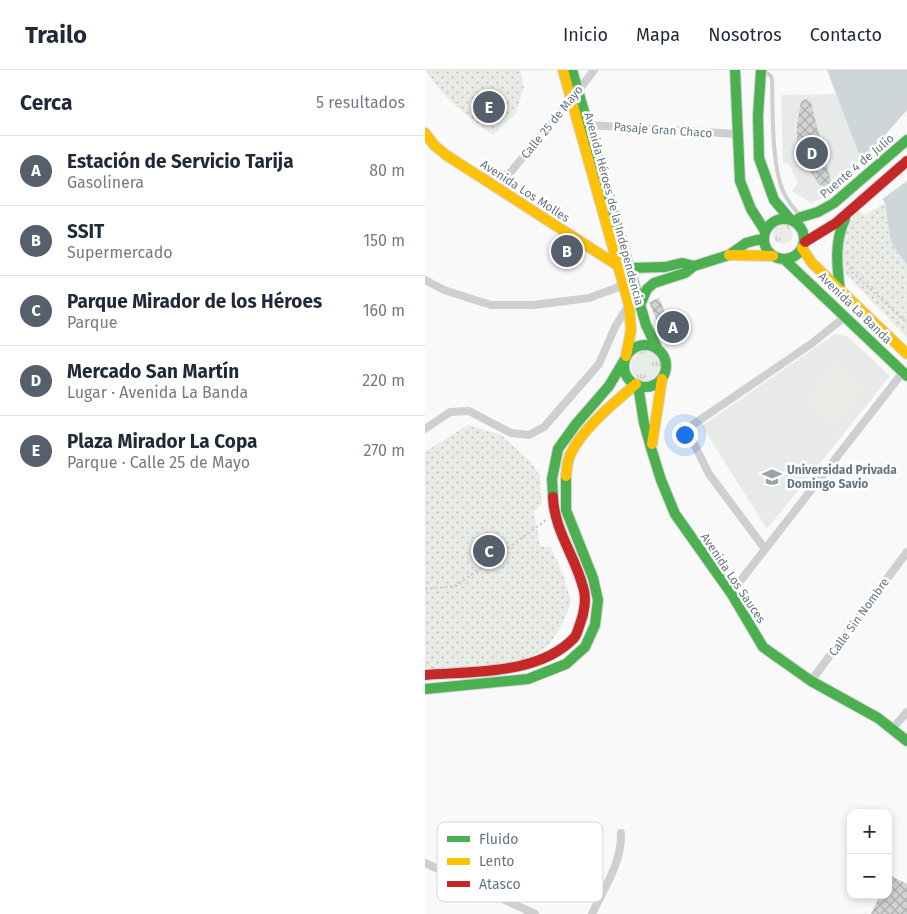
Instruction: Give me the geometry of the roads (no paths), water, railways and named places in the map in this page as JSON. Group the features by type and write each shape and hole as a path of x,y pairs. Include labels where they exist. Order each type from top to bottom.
{"street":[{"name":"Avenida Héroes de la Independencia","path":"425,675 515,668 552,655 575,637 584,616 584,588 558,528 552,479 558,449 576,424 609,386 626,358 631,330 629,305 622,268 589,125 563,70"},
{"name":"Avenida Héroes de la Independencia","path":"572,70 575,95 622,268 640,305 646,326 657,348"},
{"name":"Calle 25 de Mayo","path":"509,174 594,70"},
{"path":"735,70 740,181 751,209 764,234 766,248 773,256"},
{"path":"762,70 758,116 759,158 774,200 795,219 802,229 803,245"},
{"name":"Pasaje Gran Chaco","path":"589,125 737,134"},
{"name":"Avenida Los Molles","path":"425,133 438,150 622,268"},
{"name":"Puente 4 de Julio","path":"795,219 817,212 834,203 907,140"},
{"path":"729,255 773,256 784,259 795,256 803,245 836,223 907,161"},
{"path":"480,177 493,178 509,174"},
{"path":"508,195 505,183 509,174"},
{"path":"840,291 836,262 837,240 844,220 854,207"},
{"path":"640,305 647,288 654,283 685,273 694,266 729,255 746,243 764,234 768,226 778,219 795,219"},
{"name":"Avenida La Banda","path":"803,245 812,263 907,354"},
{"name":"Avenida La Banda","path":"784,259 905,374"},
{"path":"622,268 665,267 682,263 694,266"},
{"path":"425,280 444,290 491,305 534,305 589,298 624,285"},
{"path":"425,430 450,412 469,411 511,433 529,435 544,427 599,364 615,327 629,305"},
{"path":"765,549 709,474 693,442 691,426 811,344 846,316"},
{"path":"643,345 657,348 662,352 667,366 662,379 651,386 637,385 626,374 624,366 626,358 636,346 643,345"},
{"path":"731,592 905,374"},
{"name":"Avenida Los Sauces","path":"651,448 662,379"},
{"path":"425,689 528,679 566,664 585,647 595,625 598,600 593,578 566,510 565,479 570,454 582,436 612,404 637,385"},
{"name":"Avenida Los Sauces","path":"637,385 651,448 661,480 675,514 731,592 763,647 811,682 878,718 907,741"},
{"name":"Calle Sin Nombre","path":"811,682 907,552"},
{"path":"891,729 907,712"},
{"path":"603,891 618,860 621,834"},
{"path":"425,863 437,869"},
{"path":"508,902 533,914"},
{"path":"592,914 598,902"}],"lane":[{"path":"762,70 771,76 772,80 775,153 781,185 795,219"}],"place":[{"name":"Plaza Mirador La Copa","path":"489,107"},
{"name":"Mercado San Martín","path":"812,153"},
{"name":"SSIT","path":"567,251"},
{"name":"Estación de Servicio Tarija","path":"673,327"},
{"name":"Universidad Privada Domingo Savio","path":"772,477"},
{"name":"Parque Mirador de los Héroes","path":"489,551"}]}
